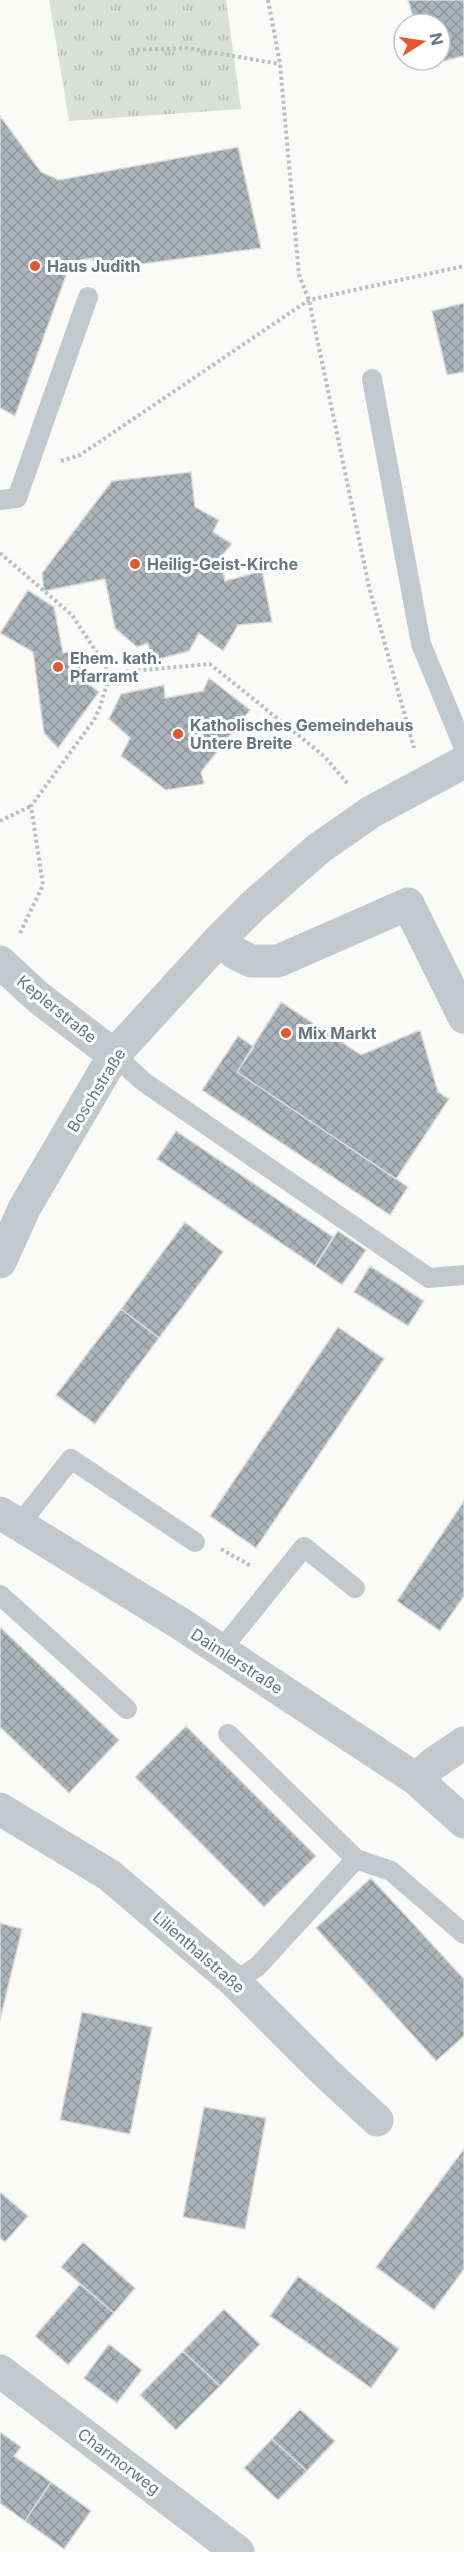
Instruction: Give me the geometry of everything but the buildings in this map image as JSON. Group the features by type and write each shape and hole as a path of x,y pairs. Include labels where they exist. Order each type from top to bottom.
{"street":[{"name":"Boschstraße","path":"0,1262 25,1207 114,1055 221,938 254,905 318,849 372,812 464,762"},
{"path":"221,938 235,953 251,961 278,961 408,904 464,1017"},
{"name":"Keplerstraße","path":"2,965 39,998 114,1055"},
{"name":"Daimlerstraße","path":"10,1519 221,1650 416,1779 464,1822"},
{"path":"416,1779 432,1764 464,1743"},
{"name":"Lilienthalstraße","path":"0,1809 109,1875 235,1982 377,2120"},
{"name":"Charmorweg","path":"0,2371 238,2552"}],"lane":[{"path":"0,500 17,498 88,297"},
{"path":"372,379 421,644 464,748"},
{"path":"114,1055 144,1082 429,1278 464,1275"},
{"path":"10,1519 71,1459 195,1542"},
{"path":"221,1650 304,1547 355,1588"},
{"path":"0,1595 127,1709"},
{"path":"228,1734 356,1859 391,1871 464,1934"},
{"path":"235,1982 258,1966 356,1859"}],"path":[{"path":"268,0 280,63 299,274 309,300 369,587 412,741 426,782"},
{"path":"131,50 187,48 280,63"},
{"path":"26,471 80,455 309,300 464,266"},
{"path":"0,553 72,615 110,673 94,720 31,806 0,821"},
{"path":"110,673 210,664 324,756 372,812"},
{"path":"2,965 43,885 31,806"},
{"path":"195,1542 219,1548 277,1581"}],"green space":[{"path":"49,0 226,0 241,109 69,121"}],"place":[{"name":"Haus Judith","path":"35,266"},
{"name":"Heilig-Geist-Kirche","path":"135,564"},
{"name":"Ehem. kath. Pfarramt","path":"58,667"},
{"name":"Katholisches Gemeindehaus Untere Breite","path":"178,734"},
{"name":"Mix Markt","path":"286,1033"}]}
